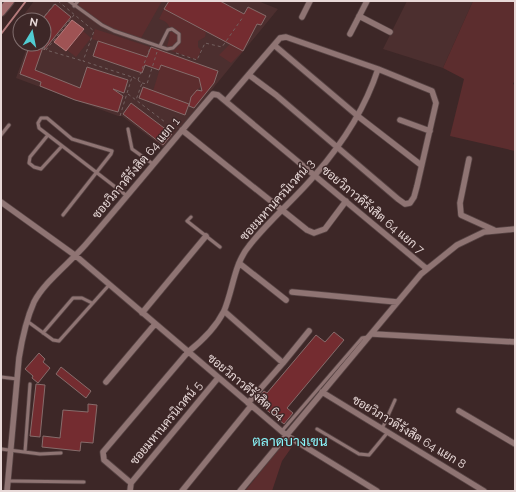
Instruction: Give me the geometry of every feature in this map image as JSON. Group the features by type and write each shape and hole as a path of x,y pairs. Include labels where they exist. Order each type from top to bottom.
{"main road":[{"path":"1,12 10,1"}],"street":[{"path":"302,17 310,1"},
{"path":"350,34 367,1"},
{"path":"359,16 390,32"},
{"path":"226,101 280,38 293,38 378,69 432,91 435,95 436,103 414,197 410,203 405,204 276,95 249,75"},
{"path":"274,45 359,117 421,165"},
{"name":"ซอยมหานครนิเวศน์ 3","path":"131,483 104,460 102,455 103,452 188,352 202,340 224,311 239,263 248,247 315,176 337,148 359,117 378,69"},
{"name":"ซอยวิภาวดีรังสิต 64 แยก 7","path":"213,94 218,95 226,101 427,269"},
{"name":"ซอยวิภาวดีรังสิต 64 แยก 1","path":"7,491 19,358 27,321 35,302 44,289 76,256 213,94"},
{"path":"400,120 430,131"},
{"path":"182,130 282,210 314,233 325,229 346,201"},
{"path":"469,160 460,203 461,216 494,230"},
{"name":"ซอยวิภาวดีรังสิต 64","path":"1,202 76,256 284,433 371,336 397,302 427,269 457,245 484,232 515,229"},
{"path":"142,313 206,236"},
{"path":"239,263 286,300"},
{"path":"292,292 397,302"},
{"path":"224,311 283,363"},
{"path":"106,382 155,324"},
{"path":"182,491 309,331"},
{"path":"371,336 515,342"},
{"name":"ซอยมหานครนิเวศน์ 5","path":"131,483 218,378"},
{"name":"ซอยวิภาวดีรังสิต 64 แยก 8","path":"322,392 484,491"},
{"path":"459,411 515,444"},
{"path":"240,491 284,433 377,491"},
{"path":"130,491 131,483"}],"lane":[{"path":"69,1 74,6 114,31 159,47 173,48 179,42 179,34 172,29 168,30 159,47"},
{"path":"74,6 78,1"},
{"path":"63,215 96,173 111,154 111,150 72,139 47,118 41,118 38,125 48,135 96,173 127,196"},
{"path":"1,135 8,126"},
{"path":"128,129 132,149 153,164"},
{"path":"48,135 30,157 29,163 34,167 41,169 62,146"},
{"path":"190,217 187,222 220,248"},
{"path":"27,321 53,340 59,341 109,285"},
{"path":"43,333 73,298 82,298 92,304"},
{"path":"284,433 362,338 371,336"},
{"path":"1,377 17,379"},
{"path":"25,452 30,384"},
{"path":"382,429 395,400"},
{"path":"317,429 358,454 364,455 369,455 388,432"},
{"path":"1,449 40,454 61,453"},
{"path":"8,481 84,482"}],"path":[{"path":"48,12 58,1 94,31 83,61"},
{"path":"52,42 74,15"},
{"path":"172,51 197,60 205,43 222,46 243,17"},
{"path":"91,29 94,26"},
{"path":"138,80 151,46"},
{"path":"52,52 132,77 142,83 147,84 159,47"},
{"path":"120,116 132,77"},
{"path":"136,100 142,83"},
{"path":"127,94 164,122"}],"shaded area":[{"path":"34,1 258,1 278,9 164,148 122,116 118,116 16,78 25,52 52,52 52,12 26,12"},
{"path":"67,1 162,1 141,38 95,23"},
{"path":"407,1 473,1 443,68 383,49"},
{"path":"473,1 515,1 515,80 513,84 515,85 515,151 450,136 464,79 443,68"},
{"path":"164,9 206,32 205,37 198,41 198,47 201,50 197,60 166,49 170,31 167,24 159,19"},
{"path":"72,20 84,29 66,51 54,42"},
{"path":"95,29 150,47 147,57 92,39"},
{"path":"83,31 91,38 76,57 67,50"},
{"path":"230,44 243,51 231,63 219,55"},
{"path":"161,65 199,78 201,86 191,97 189,104 153,91"},
{"path":"287,439 294,444 282,461 272,491 245,491"}],"building":[{"path":"169,1 220,1 244,14 248,7 266,16 261,25 257,24 243,51 164,9"},
{"path":"55,4 71,17 52,40 52,12 48,12"},
{"path":"98,41 147,57 151,47 218,71 214,83 194,108 189,106 191,97 197,90 202,91 199,78 161,65 159,70 145,65 142,73 93,56"},
{"path":"27,52 41,52 35,70 80,88 87,67 128,80 124,93 113,89 123,96 118,112 75,100 40,86 41,82 20,74"},
{"path":"143,87 189,104 185,115 139,98"},
{"path":"131,103 172,134 163,145 123,114"},
{"path":"334,332 344,340 287,408 293,413 284,424 259,404 260,396 264,391 267,393 316,335 325,342"},
{"path":"39,353 45,359 43,362 50,368 38,383 25,369"},
{"path":"61,367 91,391 86,398 56,374"},
{"path":"36,384 45,385 40,437 30,436"},
{"path":"88,404 97,405 93,443 81,442 80,451 42,447 43,436 60,438 63,410 88,412"}],"waterway":[{"path":"1,34 26,1"}],"district":[{"name":"ตลาดบางเขน","path":"290,441"}]}
